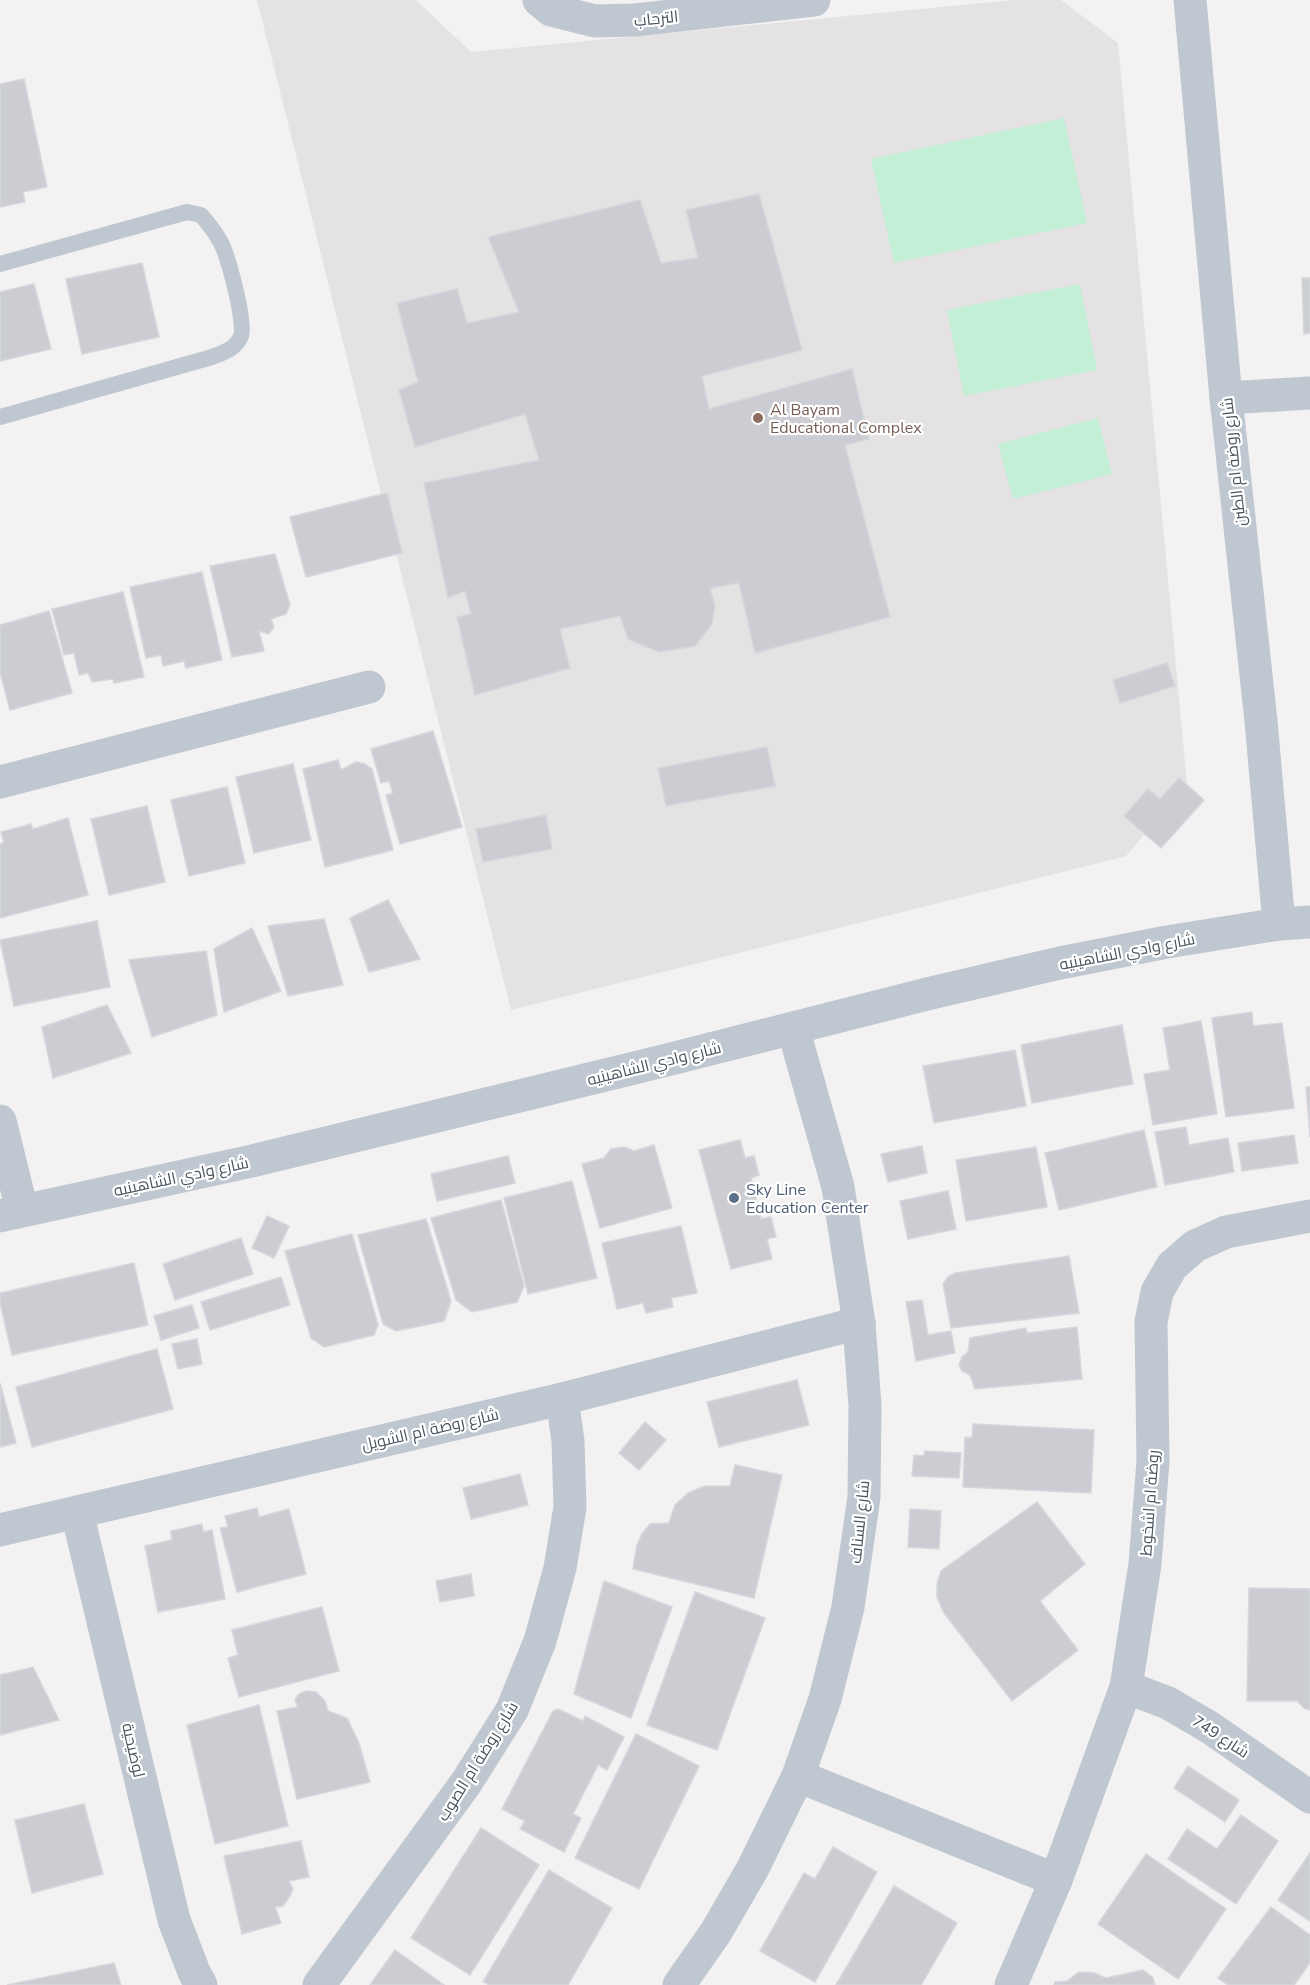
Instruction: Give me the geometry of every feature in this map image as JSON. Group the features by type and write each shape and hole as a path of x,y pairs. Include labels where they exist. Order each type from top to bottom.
{"street":[{"name":"الترحاب","path":"539,0 551,10 595,21 635,20 814,0"},
{"name":"شارع روضة ام الطين","path":"1190,0 1226,398 1261,721 1294,923"},
{"path":"1226,398 1310,393"},
{"path":"0,782 369,687"},
{"name":"شارع وادي الشاهينيه","path":"11,1213 252,1161 1060,963 1167,942 1294,923"},
{"name":"شارع السناف","path":"679,1985 716,1932 753,1868 798,1776 825,1699 848,1607 864,1497 865,1406 860,1323 838,1187 793,1028"},
{"path":"0,1121 11,1213"},
{"name":"روضة ام اشخوط","path":"1011,1985 1056,1880 1126,1687 1145,1564 1153,1461 1151,1322 1157,1292 1172,1266 1195,1246 1226,1232 1310,1216"},
{"name":"شارع روضة ام الشويل","path":"0,1530 562,1399 860,1323"},
{"name":"شارع روضة ام الصوب","path":"319,1985 466,1783 512,1710 540,1641 560,1568 570,1507 568,1441 562,1399"},
{"name":"لوضيحية","path":"77,1512 174,1920 201,1985"},
{"name":"شارع 749","path":"1126,1687 1168,1703 1209,1727 1310,1797"},
{"path":"798,1776 1056,1880"}],"lane":[{"path":"0,264 187,212 201,214 221,243 242,320 242,334 231,349 212,357 0,417"}],"shaded area":[{"name":"Al Bayam Educational Complex","path":"257,0 416,0 471,52 1014,0 1061,0 1118,43 1187,784 1126,856 511,1010"}],"green space":[{"path":"1064,118 1087,223 894,263 871,159"},
{"path":"1080,284 1097,370 964,396 947,310"},
{"path":"1098,418 1112,474 1013,499 998,444"}],"building":[{"path":"24,79 47,187 23,192 25,202 0,207 0,84"},
{"path":"759,194 802,350 702,376 709,409 852,369 869,439 845,445 890,617 755,653 739,583 710,588 715,606 712,624 695,646 659,652 628,639 620,616 560,629 570,668 475,695 457,617 471,614 465,591 448,598 424,483 539,460 525,414 415,447 399,390 418,382 397,303 457,289 467,323 519,312 488,237 640,200 661,263 698,258 686,210"},
{"path":"142,263 159,337 82,354 66,279"},
{"path":"1302,278 1310,278 1310,333 1304,334"},
{"path":"34,284 51,349 0,361 0,292"},
{"path":"387,493 402,553 306,577 290,517"},
{"path":"275,554 290,605 286,614 271,619 274,627 269,634 259,631 264,651 232,657 210,566"},
{"path":"202,572 222,660 186,668 184,661 163,666 161,655 146,658 130,587"},
{"path":"123,592 144,677 114,683 113,679 92,682 88,673 79,675 74,653 64,655 52,609"},
{"path":"49,611 72,693 10,710 0,672 0,625"},
{"path":"1167,663 1175,686 1120,703 1113,680"},
{"path":"433,731 462,827 400,844 386,795 393,793 389,781 381,783 371,749"},
{"path":"767,747 775,786 666,806 658,768"},
{"path":"338,760 341,770 356,762 372,769 393,850 325,867 303,769"},
{"path":"293,764 311,840 254,853 236,777"},
{"path":"1179,778 1204,800 1161,848 1124,816 1148,789 1160,799"},
{"path":"227,787 245,863 189,876 171,800"},
{"path":"147,806 165,882 109,895 91,819"},
{"path":"546,815 552,849 483,862 476,829"},
{"path":"68,818 88,895 0,918 0,844 4,842 1,832 31,824 33,829"},
{"path":"388,900 420,959 369,972 350,918"},
{"path":"324,919 343,985 288,996 268,926"},
{"path":"97,921 110,987 14,1006 0,940"},
{"path":"252,928 281,991 224,1012 214,949"},
{"path":"206,951 217,1015 152,1037 129,960"},
{"path":"107,1005 131,1053 53,1078 42,1027"},
{"path":"1252,1012 1253,1026 1282,1023 1294,1108 1226,1117 1212,1018"},
{"path":"1201,1021 1217,1114 1153,1125 1144,1074 1170,1070 1163,1028"},
{"path":"1122,1025 1133,1084 1032,1103 1021,1045"},
{"path":"1015,1050 1026,1106 934,1123 923,1066"},
{"path":"1306,1087 1310,1087 1310,1137"},
{"path":"1186,1127 1189,1145 1228,1138 1234,1172 1165,1185 1155,1132"},
{"path":"1144,1130 1157,1187 1059,1210 1045,1153"},
{"path":"1294,1135 1298,1163 1242,1171 1238,1143"},
{"name":"Sky Line Education Center","path":"740,1140 745,1158 754,1156 759,1175 751,1178 761,1219 771,1217 776,1237 767,1239 772,1259 731,1269 699,1150"},
{"path":"654,1145 672,1208 600,1228 582,1164 604,1158 611,1149 624,1147 634,1151"},
{"path":"922,1146 927,1173 888,1182 881,1154"},
{"path":"1036,1147 1047,1207 966,1221 956,1160"},
{"path":"508,1156 515,1183 437,1201 431,1174"},
{"path":"572,1181 597,1278 528,1294 504,1198"},
{"path":"948,1191 956,1229 908,1239 900,1201"},
{"path":"501,1200 524,1286 517,1302 472,1312 456,1300 431,1218"},
{"path":"267,1216 289,1226 274,1258 252,1248"},
{"path":"426,1219 451,1301 444,1321 396,1331 383,1324 358,1235"},
{"path":"681,1226 697,1293 671,1298 673,1307 646,1313 643,1303 617,1309 602,1243"},
{"path":"352,1234 378,1325 374,1335 324,1347 311,1338 285,1251"},
{"path":"241,1238 253,1274 175,1300 163,1264"},
{"path":"1069,1256 1079,1313 951,1328 943,1284 948,1277 955,1273"},
{"path":"134,1263 148,1325 12,1355 0,1293"},
{"path":"281,1277 290,1305 210,1330 201,1302"},
{"path":"922,1300 928,1335 951,1331 955,1353 916,1361 906,1302"},
{"path":"192,1305 199,1328 161,1340 154,1316"},
{"path":"1077,1327 1082,1379 975,1389 970,1375 962,1371 959,1365 962,1357 968,1352 970,1338 1026,1328 1027,1333"},
{"path":"197,1339 202,1364 178,1369 172,1344"},
{"path":"157,1349 173,1409 32,1447 16,1387"},
{"path":"797,1380 809,1425 719,1447 707,1402"},
{"path":"0,1383 16,1443 0,1447"},
{"path":"645,1422 666,1440 639,1470 619,1453"},
{"path":"973,1424 1094,1430 1091,1493 963,1487 965,1437 972,1438"},
{"path":"925,1451 961,1453 959,1478 912,1476 914,1455 924,1456"},
{"path":"735,1465 782,1475 754,1598 633,1569 637,1545 650,1524 669,1523 675,1505 688,1493 705,1486 730,1486"},
{"path":"520,1474 528,1505 471,1519 463,1488"},
{"path":"1037,1502 1085,1564 1040,1601 1078,1650 1012,1701 944,1613 937,1597 937,1584 941,1571"},
{"path":"257,1508 259,1517 289,1509 306,1574 237,1592 220,1528 228,1527 225,1516"},
{"path":"910,1509 941,1511 939,1549 908,1547"},
{"path":"202,1524 203,1532 212,1530 225,1599 158,1612 145,1546 172,1540 171,1531"},
{"path":"471,1574 474,1596 440,1602 436,1581"},
{"path":"604,1581 672,1607 631,1718 574,1694"},
{"path":"1249,1588 1310,1589 1310,1710 1297,1701 1247,1701"},
{"path":"695,1592 765,1618 717,1750 647,1725"},
{"path":"322,1607 339,1671 239,1697 228,1658 238,1655 232,1630"},
{"path":"33,1667 59,1720 0,1735 0,1675"},
{"path":"306,1691 316,1692 325,1701 328,1711 347,1718 359,1743 370,1782 297,1799 277,1711 298,1707 295,1700 299,1694"},
{"path":"259,1705 288,1826 215,1844 187,1725"},
{"path":"558,1709 583,1721 585,1716 624,1737 607,1770 598,1765 573,1814 581,1818 564,1852 520,1829 525,1821 502,1809 553,1711"},
{"path":"636,1734 699,1766 639,1889 575,1858"},
{"path":"1188,1766 1239,1800 1225,1822 1174,1788"},
{"path":"84,1804 103,1874 32,1893 15,1820"},
{"path":"1241,1815 1278,1841 1236,1904 1168,1859 1187,1829 1217,1849"},
{"path":"481,1828 539,1865 470,1975 411,1938"},
{"path":"301,1841 309,1877 289,1881 293,1889 290,1896 283,1906 275,1907 281,1923 242,1934 224,1856"},
{"path":"833,1847 877,1872 815,1982 760,1951 804,1873 815,1879"},
{"path":"1310,1853 1310,1921 1278,1900"},
{"path":"1146,1854 1226,1909 1178,1979 1098,1924"},
{"path":"549,1870 612,1908 568,1985 490,1985 483,1982"},
{"path":"894,1886 957,1923 921,1985 836,1985"},
{"path":"1271,1907 1310,1935 1310,1963 1294,1985 1228,1985 1218,1978"},
{"path":"395,1950 444,1985 370,1985"},
{"path":"114,1963 121,1985 7,1985"},
{"path":"1143,1970 1153,1978 1155,1985 1054,1985 1055,1982 1067,1981 1079,1972 1094,1973 1106,1978"}],"place":[{"name":"Al Bayam Educational Complex","path":"758,418"},
{"name":"Sky Line Education Center","path":"734,1198"}]}
